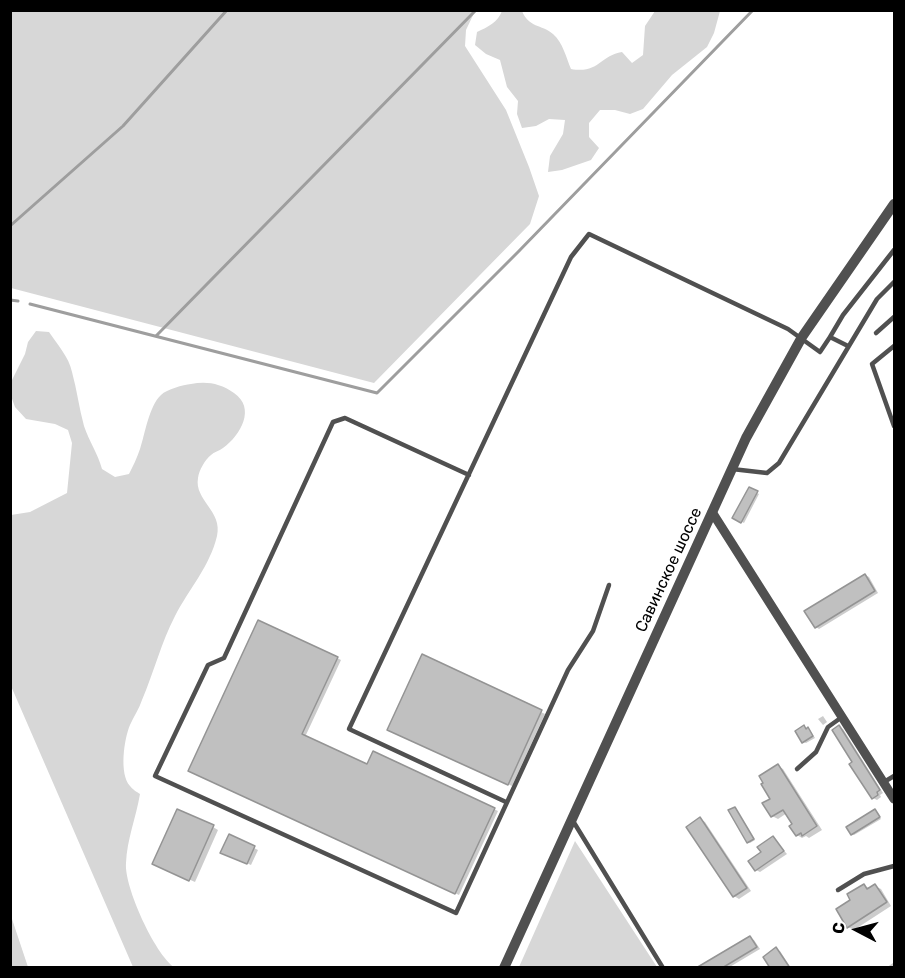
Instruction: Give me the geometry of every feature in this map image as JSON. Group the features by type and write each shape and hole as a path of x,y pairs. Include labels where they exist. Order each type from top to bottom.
{"street":[{"name":"Савинское шоссе","path":"504,968 746,438 802,337 894,204"},
{"path":"712,512 894,799"}],"lane":[{"path":"506,802 349,729 571,257 589,234 788,329 820,352 843,315 893,253"},
{"path":"732,470 767,473 779,464 877,299 894,282"},
{"path":"876,333 894,317"},
{"path":"830,337 848,346"},
{"path":"894,346 872,364 894,426"},
{"path":"469,475 345,418 333,422 224,658 208,665 155,776 456,913 568,669 593,631 609,585"},
{"path":"797,769 816,752 828,727 842,717"},
{"path":"884,783 894,776"},
{"path":"572,819 663,968"},
{"path":"838,890 864,874 894,866"}],"shaded area":[{"path":"10,11 475,11 466,30 465,46 506,110 529,167 539,196 530,224 374,383 11,288"},
{"path":"502,11 522,11 532,23 553,34 562,46 571,69 580,70 593,67 608,57 622,52 632,63 643,55 645,26 655,11 720,11 714,33 707,47 672,75 643,109 630,114 615,110 600,110 589,123 589,137 599,148 591,160 562,170 548,172 550,156 563,134 565,120 549,119 536,126 522,128 517,114 518,101 507,87 500,60 486,54 475,45 477,32 495,21"},
{"path":"36,331 49,332 66,356 86,432 102,469 115,477 129,474 139,452 153,406 167,391 188,385 213,384 234,393 241,399 244,406 244,421 240,429 230,443 209,457 200,472 198,486 200,493 213,512 218,527 214,547 170,626 141,703 130,725 124,747 127,781 140,794 126,863 130,888 150,935 166,960 174,967 133,967 11,686 11,515 30,512 67,493 72,443 68,430 55,424 26,419 15,407 11,396 12,380 25,354 28,342"},
{"path":"575,841 657,967 519,967"},
{"path":"11,916 28,967 11,967"}],"building":[{"path":"749,487 758,491 741,523 732,518"},
{"path":"865,574 875,591 815,628 804,611"},
{"path":"258,620 338,657 302,734 367,764 373,751 495,808 455,894 188,771"},
{"path":"422,654 542,710 508,785 387,730"},
{"path":"804,725 806,729 808,727 813,736 802,743 795,731"},
{"path":"839,725 880,790 877,792 878,795 872,799 849,764 852,762 832,730"},
{"path":"778,764 817,826 802,836 801,833 796,836 783,810 771,817 762,803 770,799 759,776"},
{"path":"735,807 754,839 747,843 728,810"},
{"path":"177,809 214,825 189,881 152,864"},
{"path":"875,809 880,817 851,835 846,827"},
{"path":"700,817 747,888 733,897 686,827"},
{"path":"229,834 255,846 247,864 220,853"},
{"path":"773,836 784,851 755,871 748,861 761,852 757,847"},
{"path":"864,884 867,889 875,884 887,902 847,928 836,909 850,900 847,894"},
{"path":"750,936 757,947 722,968 696,968"},
{"path":"776,947 790,968 770,968 763,957"}],"waterway":[{"path":"10,226 123,126 227,10"},
{"path":"156,336 476,10"},
{"path":"30,304 377,393 518,252 753,10"},
{"path":"10,300 18,301"}]}
